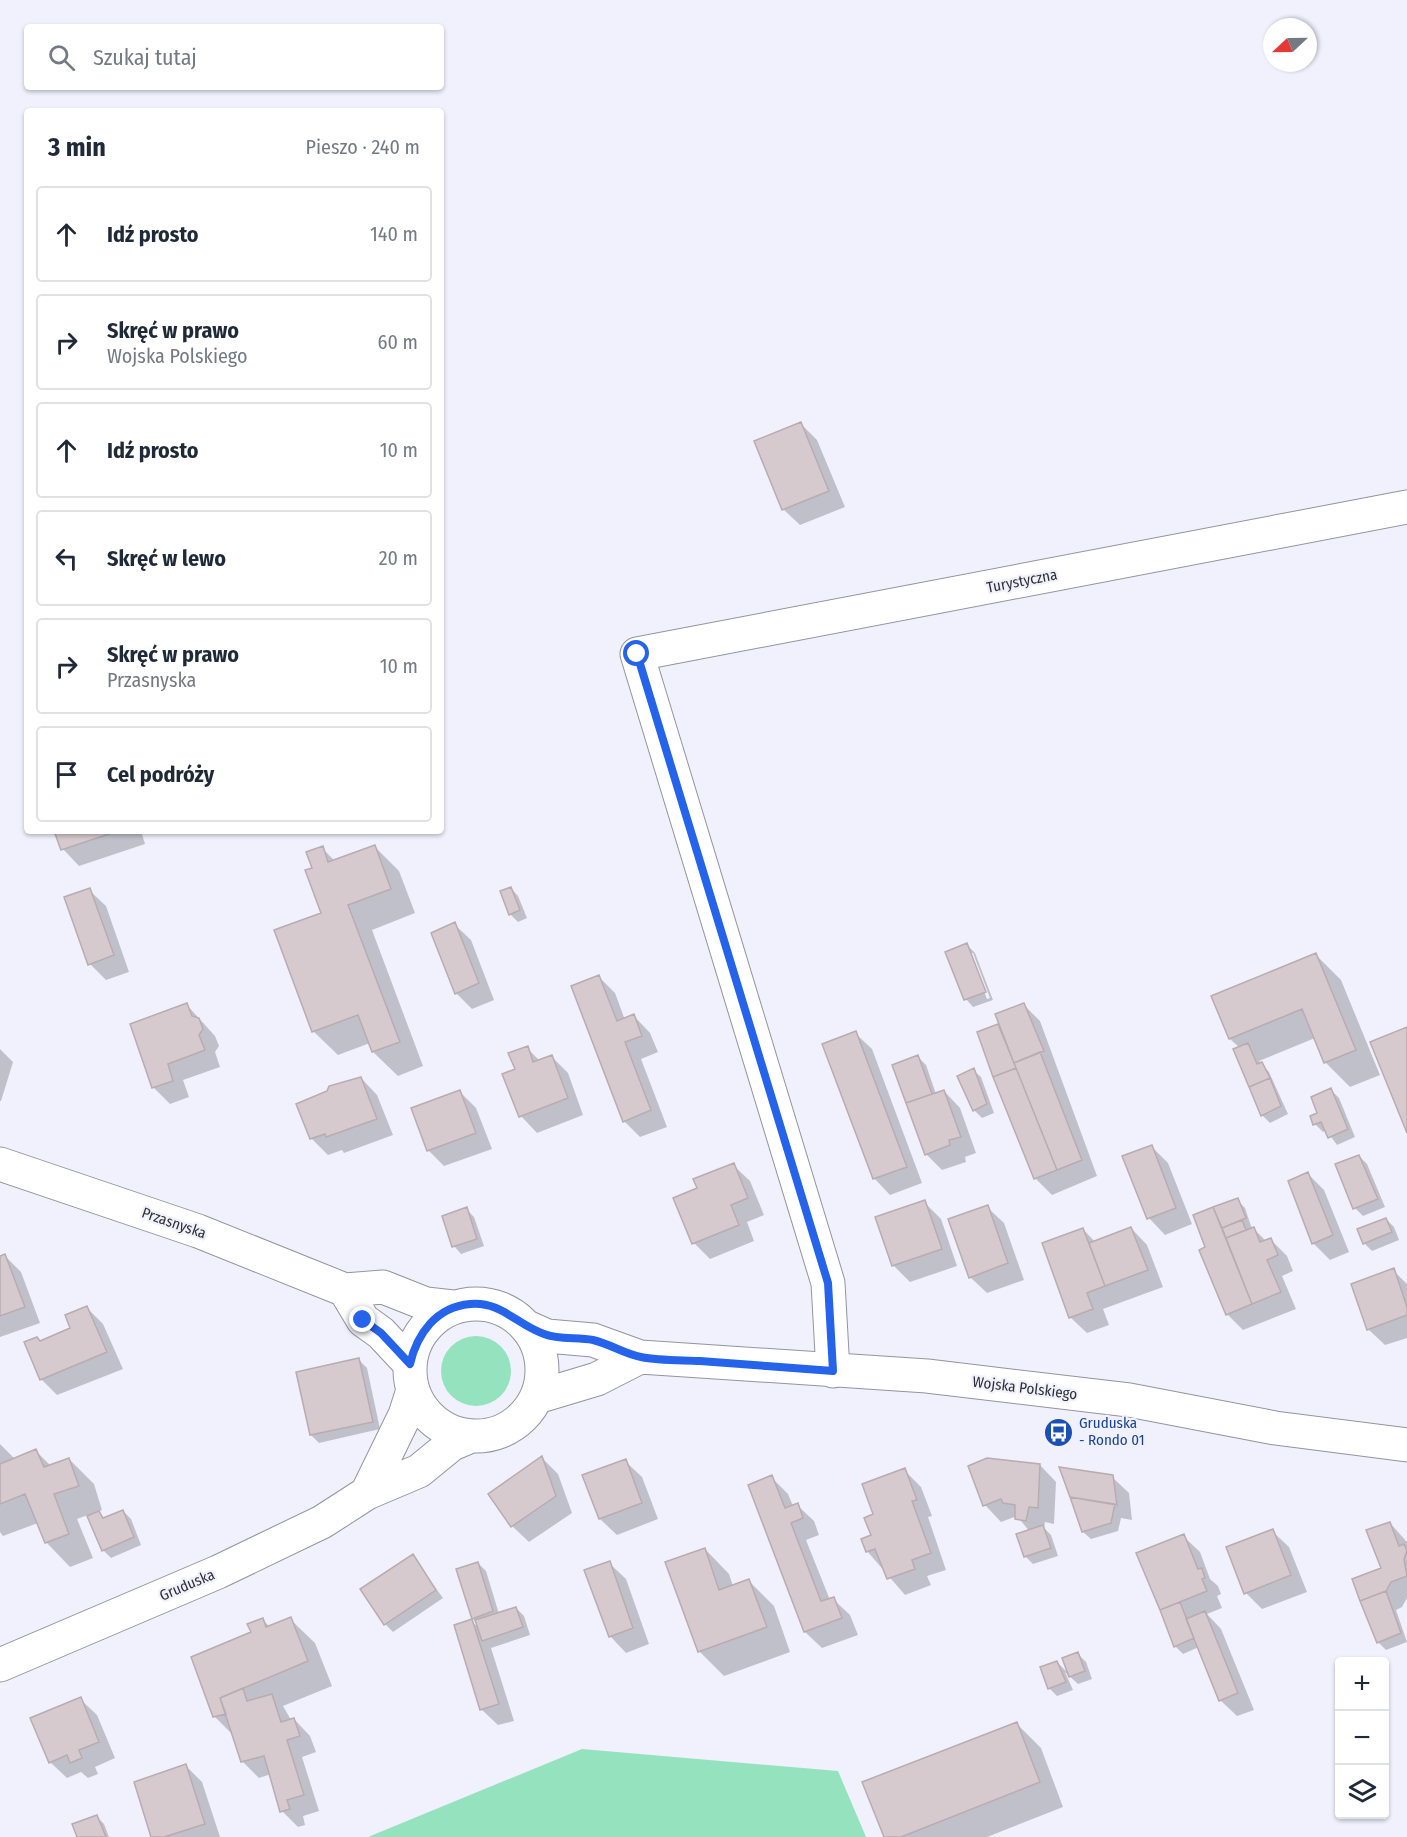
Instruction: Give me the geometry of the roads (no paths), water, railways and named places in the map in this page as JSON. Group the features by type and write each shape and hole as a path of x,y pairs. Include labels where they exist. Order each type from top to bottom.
{"main road":[{"name":"Turystyczna","path":"833,1371 828,1283 637,654 1407,507"},
{"name":"Przasnyska","path":"0,1164 198,1231 345,1290 383,1287 426,1304 453,1308"},
{"path":"345,1290 363,1320 381,1333 412,1377 420,1405 441,1426 471,1436 495,1433 517,1423 537,1397 542,1368 541,1353 527,1328 515,1316 485,1304 453,1308 437,1316 424,1329 414,1346 412,1377 405,1415 367,1493"},
{"name":"Wojska Polskiego","path":"527,1328 547,1335 593,1340 640,1357 927,1376 1129,1400 1275,1428 1407,1445"},
{"path":"537,1397 597,1379 640,1357"},
{"name":"Gruduska","path":"0,1665 218,1572 322,1522 367,1493 419,1471 452,1444 471,1436"}],"place":[{"name":"Gruduska - Rondo 01","path":"1058,1432"}]}
